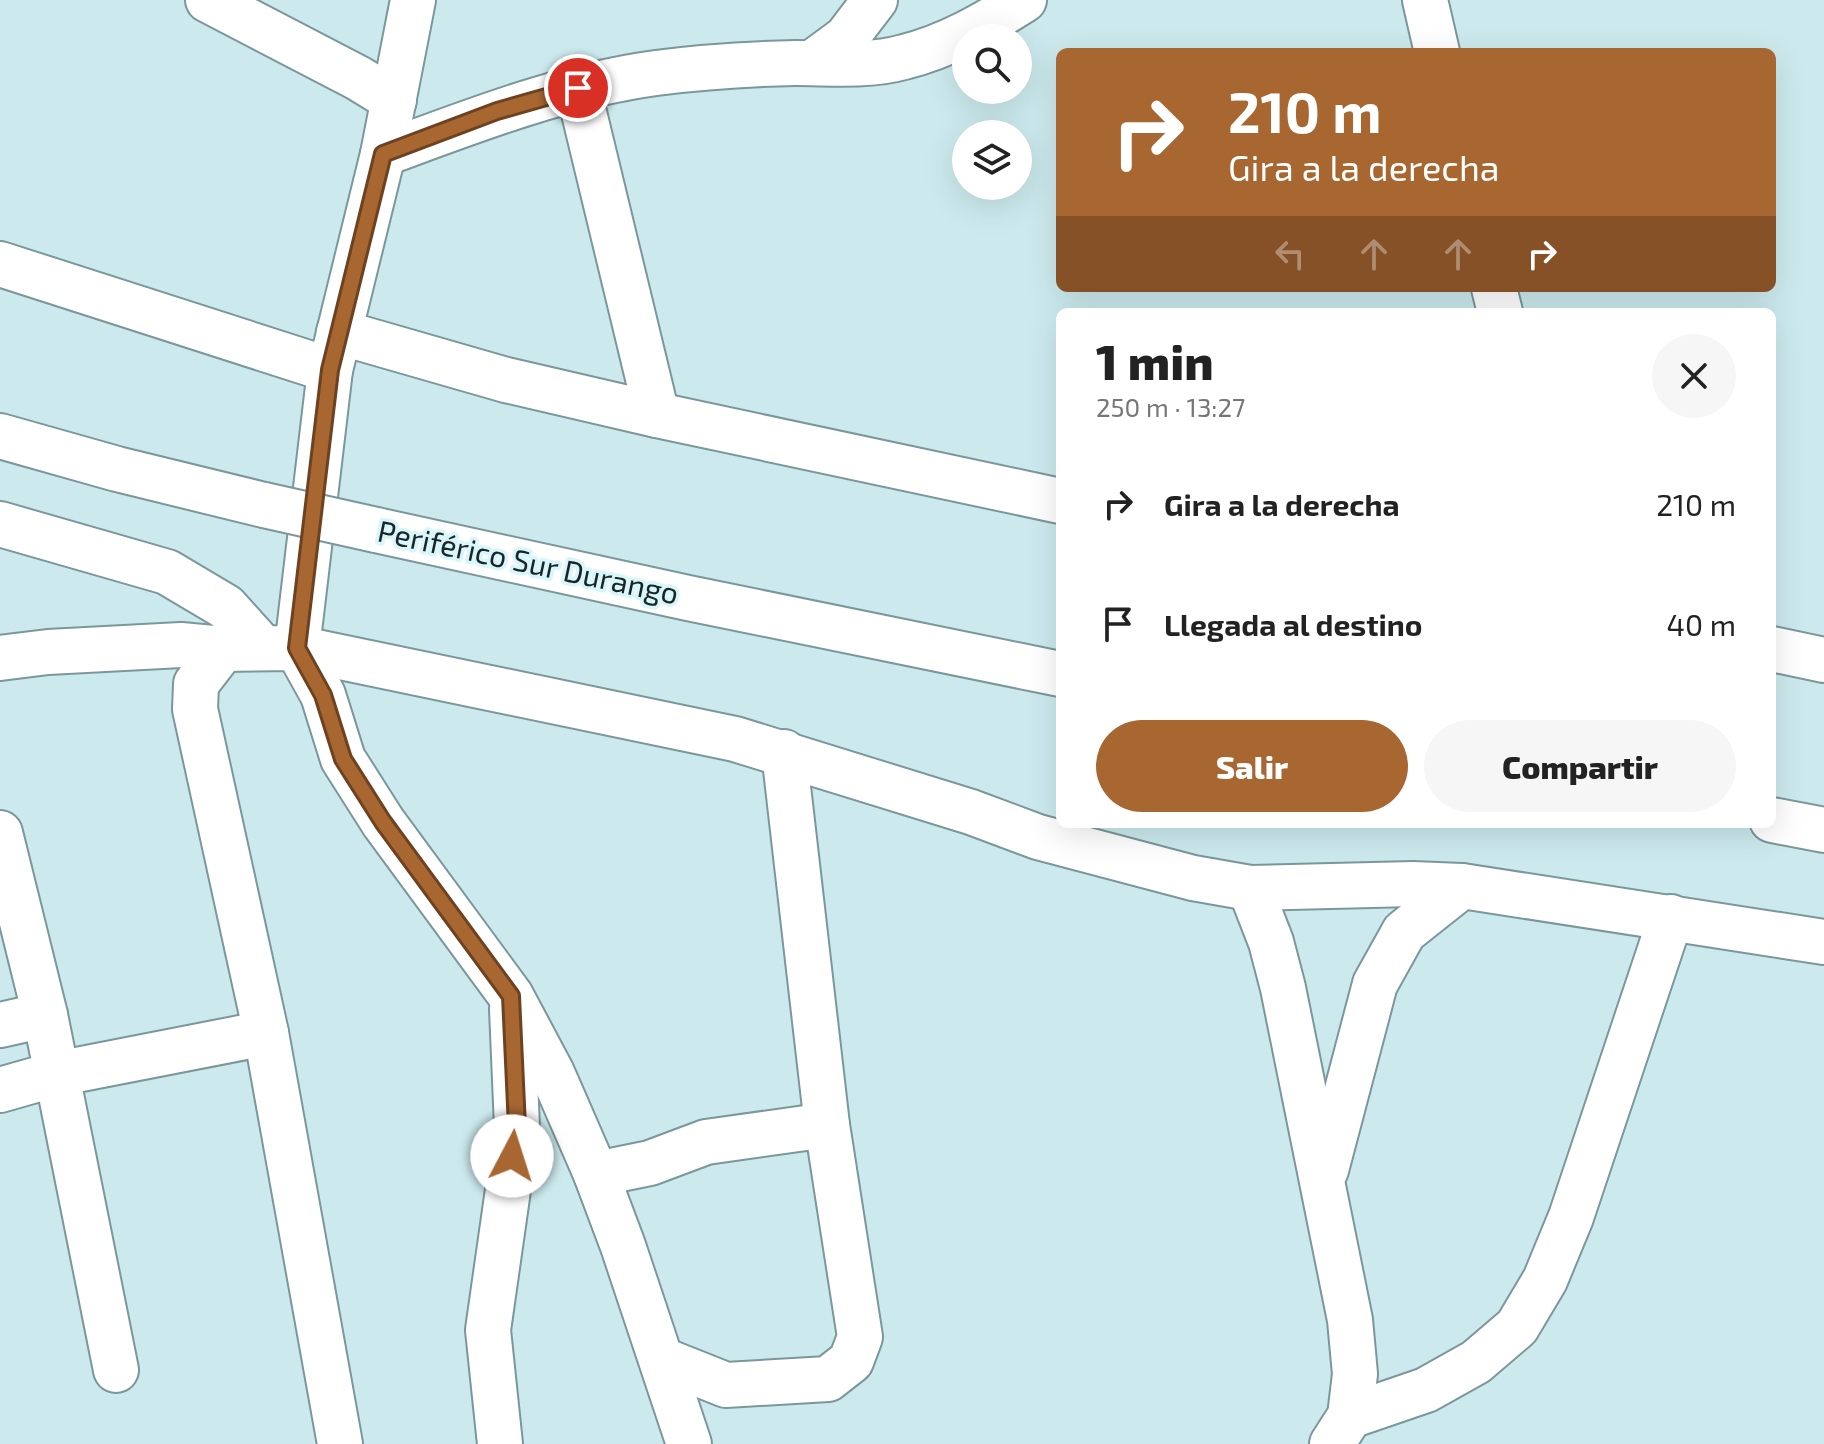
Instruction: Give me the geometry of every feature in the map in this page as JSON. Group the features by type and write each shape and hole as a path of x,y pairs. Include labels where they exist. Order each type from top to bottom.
{"main road":[{"path":"208,0 394,100"},
{"path":"340,1444 266,1033 195,709 196,684 261,648 383,154 413,0"},
{"path":"812,63 846,38 875,0"},
{"path":"383,154 497,111 578,88 654,73 725,65 855,64 902,58 982,27 1024,0"},
{"path":"1425,0 1436,48"},
{"path":"578,88 657,415"},
{"path":"0,264 335,351 506,380 1056,500"},
{"name":"Periférico Sur Durango","path":"0,436 264,505 688,598 1056,673"},
{"path":"0,524 167,572 226,607 261,648 323,695 343,759 383,822 511,996 552,1073 596,1174 663,1360 689,1444"},
{"path":"0,658 48,652 181,645 261,648 735,739 971,812 1038,837 1193,878 1250,888 1413,884 1462,886 1824,942"},
{"path":"1776,650 1824,660"},
{"path":"663,1360 726,1385 828,1379 851,1361 860,1337 827,1125 784,752"},
{"path":"1776,821 1824,830"},
{"path":"0,833 45,1015 116,1370"},
{"path":"1323,1180 1375,984 1404,932 1462,886"},
{"path":"1250,888 1279,972 1350,1320 1355,1374 1341,1430"},
{"path":"1341,1430 1426,1390 1476,1362 1517,1327 1545,1280 1571,1217 1671,917"},
{"path":"500,1444 488,1330 517,1127 511,996"},
{"path":"0,1025 45,1015"},
{"path":"0,1090 56,1074 266,1033"},
{"path":"596,1174 650,1163 706,1142 827,1125"}],"route":[{"path":"512,1156 517,1127 511,996 383,822 343,759 323,695 297,648 330,370 383,154 497,111 578,88"}]}
